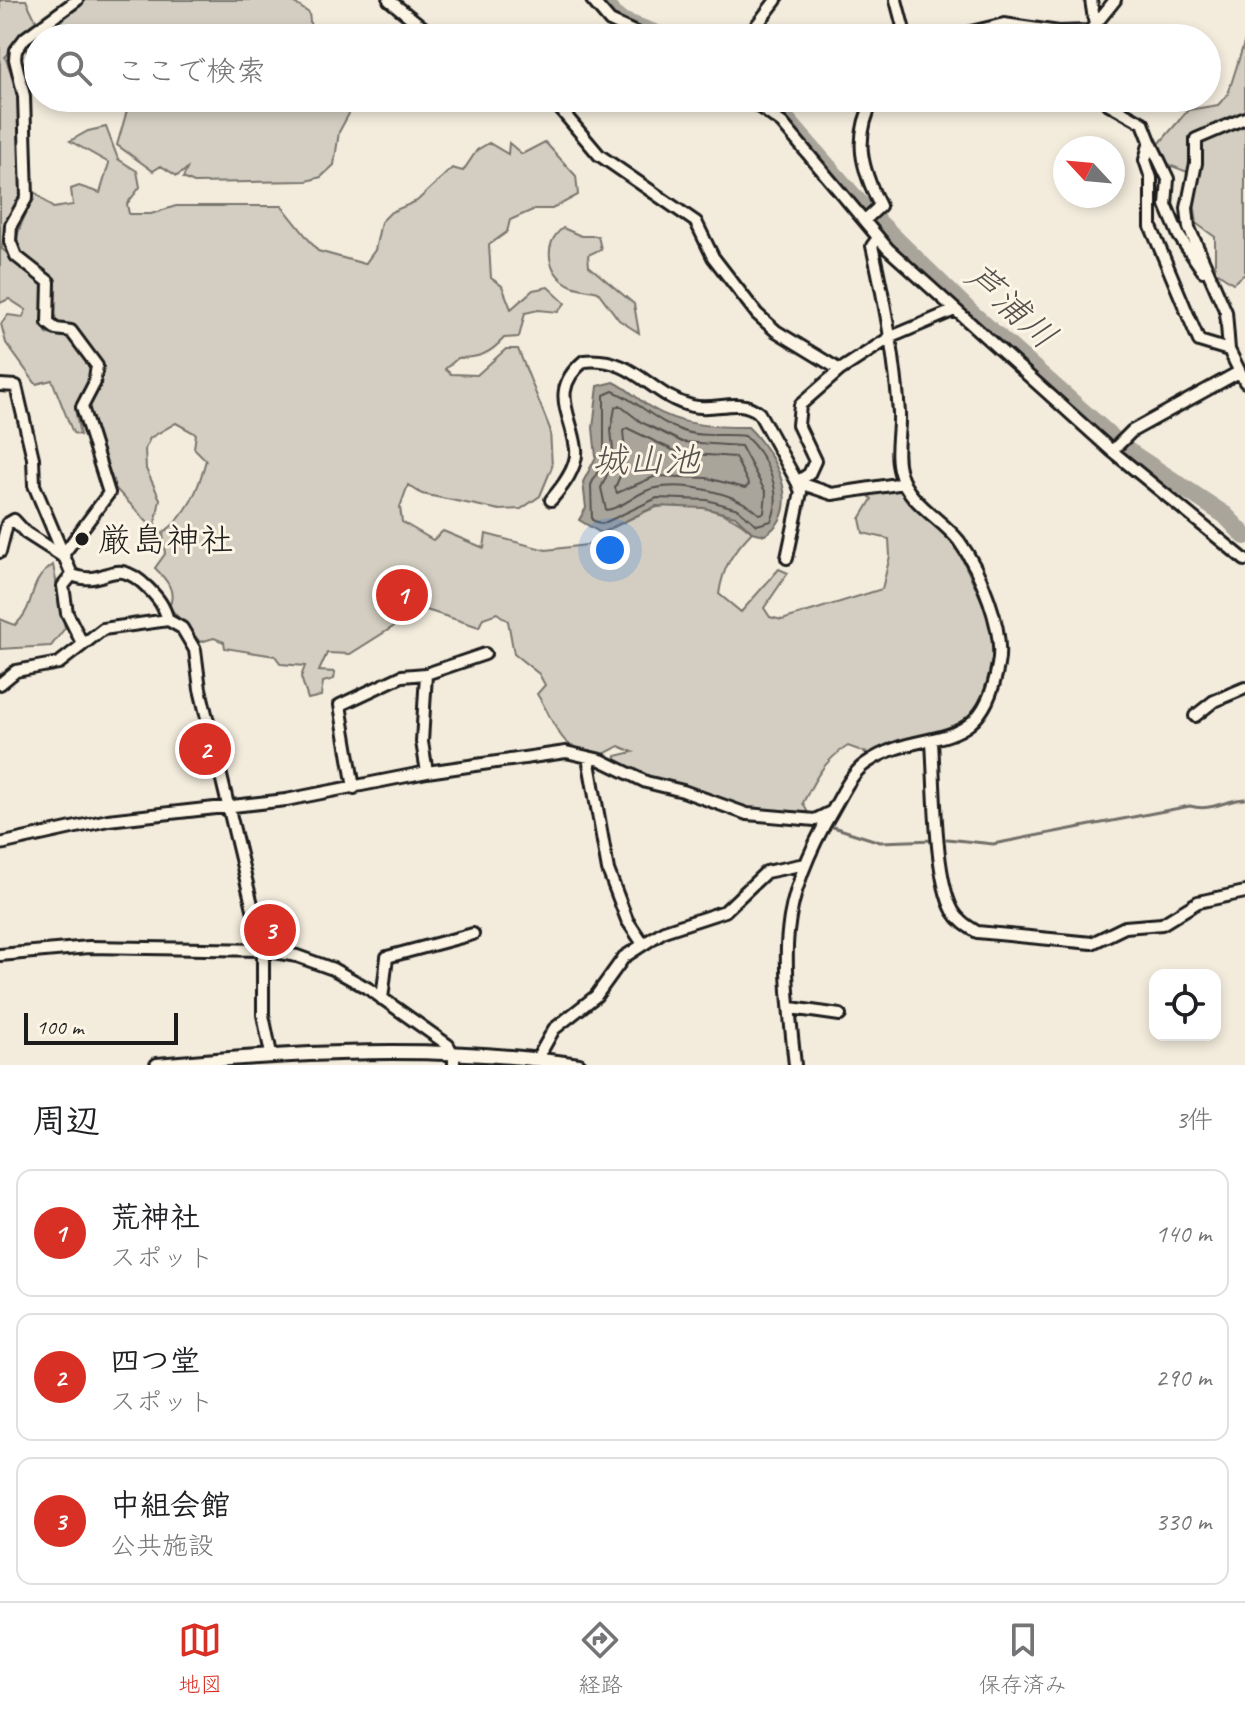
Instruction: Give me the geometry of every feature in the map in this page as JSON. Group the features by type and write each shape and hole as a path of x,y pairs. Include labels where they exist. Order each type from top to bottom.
{"street":[{"path":"44,24 77,0"},
{"path":"389,0 419,24"},
{"path":"592,0 610,21 617,24"},
{"path":"758,24 776,0"},
{"path":"896,0 904,24"},
{"path":"1091,0 1095,24"},
{"path":"1096,24 1115,0"},
{"path":"24,39 16,50 15,59 24,96"},
{"path":"24,112 27,197 11,225 10,241 16,256 49,282 48,323 56,329 71,331 97,366 94,384 82,407 109,493 62,556"},
{"path":"563,112 599,155 696,222 713,257 757,314 776,331 840,370"},
{"path":"767,112 782,123 870,215 878,238 1114,450 1245,560"},
{"path":"868,112 861,152 862,170 880,206 870,215"},
{"path":"1123,112 1143,123 1168,179 1166,205 1179,236 1218,292"},
{"path":"1114,450 1125,438 1242,377 1229,350 1226,312 1189,228 1187,208 1196,163 1196,139 1245,118"},
{"path":"1150,141 1145,160 1151,178 1151,227 1199,341 1229,350"},
{"path":"795,1065 788,932 805,864 832,811 861,767 883,752 932,742 964,729 981,715 998,665 1001,640 994,614 959,542 904,483 898,461 899,416 891,337 872,246 878,238"},
{"path":"797,482 809,474 815,461 798,425 800,405 840,370 891,337 955,310"},
{"path":"551,500 562,487 577,451 563,405 574,370 584,361 595,360 625,366 694,407 742,404 759,413 801,492 787,558"},
{"path":"0,385 16,386 33,458 34,485 72,575 84,580 121,570 132,573 163,604 168,620"},
{"path":"797,482 832,494 904,483"},
{"path":"0,552 7,524 14,520 26,533 62,556"},
{"path":"72,575 63,586 67,613 82,643"},
{"path":"0,684 16,671 59,663 103,629 168,620 182,628 195,650 200,689 263,950 263,1015 271,1054"},
{"path":"354,788 340,705 402,676 426,674 485,654"},
{"path":"426,674 422,742 427,772"},
{"path":"1195,716 1214,701 1245,688"},
{"path":"932,742 944,889 954,913 977,932 1092,943 1125,927 1162,924 1198,902 1245,892"},
{"path":"1,841 108,820 230,807 354,788 427,772 566,752 588,757 646,782 683,791 747,814 815,820 832,811"},
{"path":"588,757 608,870 627,920 643,944"},
{"path":"537,1059 554,1029 596,996 624,957 664,931 725,911 766,872 805,864"},
{"path":"382,999 387,957 432,948 473,934"},
{"path":"0,955 66,947 263,950 297,956 333,969 382,999 448,1045 454,1061"},
{"path":"791,1008 840,1015"},
{"path":"157,1065 271,1054 454,1061 537,1059 579,1065"}],"shaded area":[{"path":"0,0 26,0 38,24 24,24 24,39 5,57 19,93 23,178 19,198 5,223 2,249 43,282 42,322 47,334 67,337 86,358 91,375 75,409 80,435 73,433 52,380 36,384 6,343 1,324 8,315 23,317 26,310 9,299 0,303"},
{"path":"80,0 290,0 309,13 310,24 47,24"},
{"path":"1245,40 1245,113 1191,135 1190,173 1169,165 1159,144 1186,112 1221,112 1221,102 1228,94"},
{"path":"127,112 350,112 339,132 334,165 321,177 307,181 194,183 183,178 187,169 177,176 161,166 153,171 117,145"},
{"path":"1245,126 1245,274 1233,283 1215,271 1215,237 1197,224 1193,194 1200,143"},
{"path":"106,127 118,159 137,171 140,187 127,204 129,214 151,214 176,206 282,206 318,251 365,264 375,250 381,222 391,212 417,201 452,168 463,171 477,150 489,143 508,154 509,143 522,154 545,142 576,176 578,195 552,209 535,209 510,220 507,232 489,245 491,278 502,286 511,309 533,290 548,287 565,303 558,312 538,310 525,313 519,337 504,338 489,351 478,356 458,358 445,369 451,374 477,375 506,349 518,349 550,429 552,467 540,496 521,509 500,510 422,494 408,485 400,507 402,522 433,540 443,531 484,548 486,534 546,550 603,543 601,533 658,507 684,505 709,509 732,518 752,532 730,560 719,594 741,612 779,569 788,573 764,608 770,617 782,620 882,589 890,556 889,539 863,533 860,519 872,499 865,492 891,487 910,497 958,550 988,614 995,645 982,705 971,719 894,749 867,753 848,746 840,751 821,771 803,803 809,815 747,811 615,772 616,756 633,752 619,746 598,757 574,748 554,726 537,694 545,685 539,674 514,654 508,621 497,613 483,618 479,627 414,606 403,608 396,625 350,654 327,653 319,671 335,672 334,679 323,682 321,696 308,699 301,677 305,666 281,664 275,656 225,648 224,642 214,638 200,642 169,607 171,591 155,568 165,554 163,533 186,509 203,471 206,460 194,448 196,434 176,423 150,438 145,449 146,469 160,499 155,526 156,554 149,546 151,526 116,489 87,408 99,379 96,356 76,330 56,325 51,318 52,280 26,257 17,241 35,192 53,208 73,205 71,189 79,186 100,193 109,163 70,141 88,131"},
{"path":"563,228 581,236 598,236 601,249 588,255 589,266 634,304 639,333 619,320 598,292 572,286 557,275 550,251 552,242"},
{"path":"53,565 65,628 51,646 0,649 0,619 15,625 27,610 38,579"}],"water":[{"name":"城山池","path":"614,382 650,407 673,418 710,426 748,427 776,465 782,481 783,511 777,524 765,535 752,532 735,516 704,508 656,506 601,533 579,520 586,508 583,482 596,457 593,428 598,386"}],"waterway":[{"name":"芦浦川","path":"600,0 619,20 630,24"},
{"name":"芦浦川","path":"780,112 863,207 969,311 1125,449 1225,515 1245,536"},
{"path":"947,839 993,844 1190,806 1205,808 1245,799"},
{"path":"830,826 880,842 936,840"},
{"path":"791,862 802,859 806,851"},
{"path":"620,955 636,943"},
{"path":"534,1052 547,1032"},
{"path":"474,1065 510,1063"}],"place":[{"name":"厳島神社","path":"82,539"},
{"name":"荒神社","path":"402,595"},
{"name":"四つ堂","path":"205,749"},
{"name":"中組会館","path":"270,930"}]}
